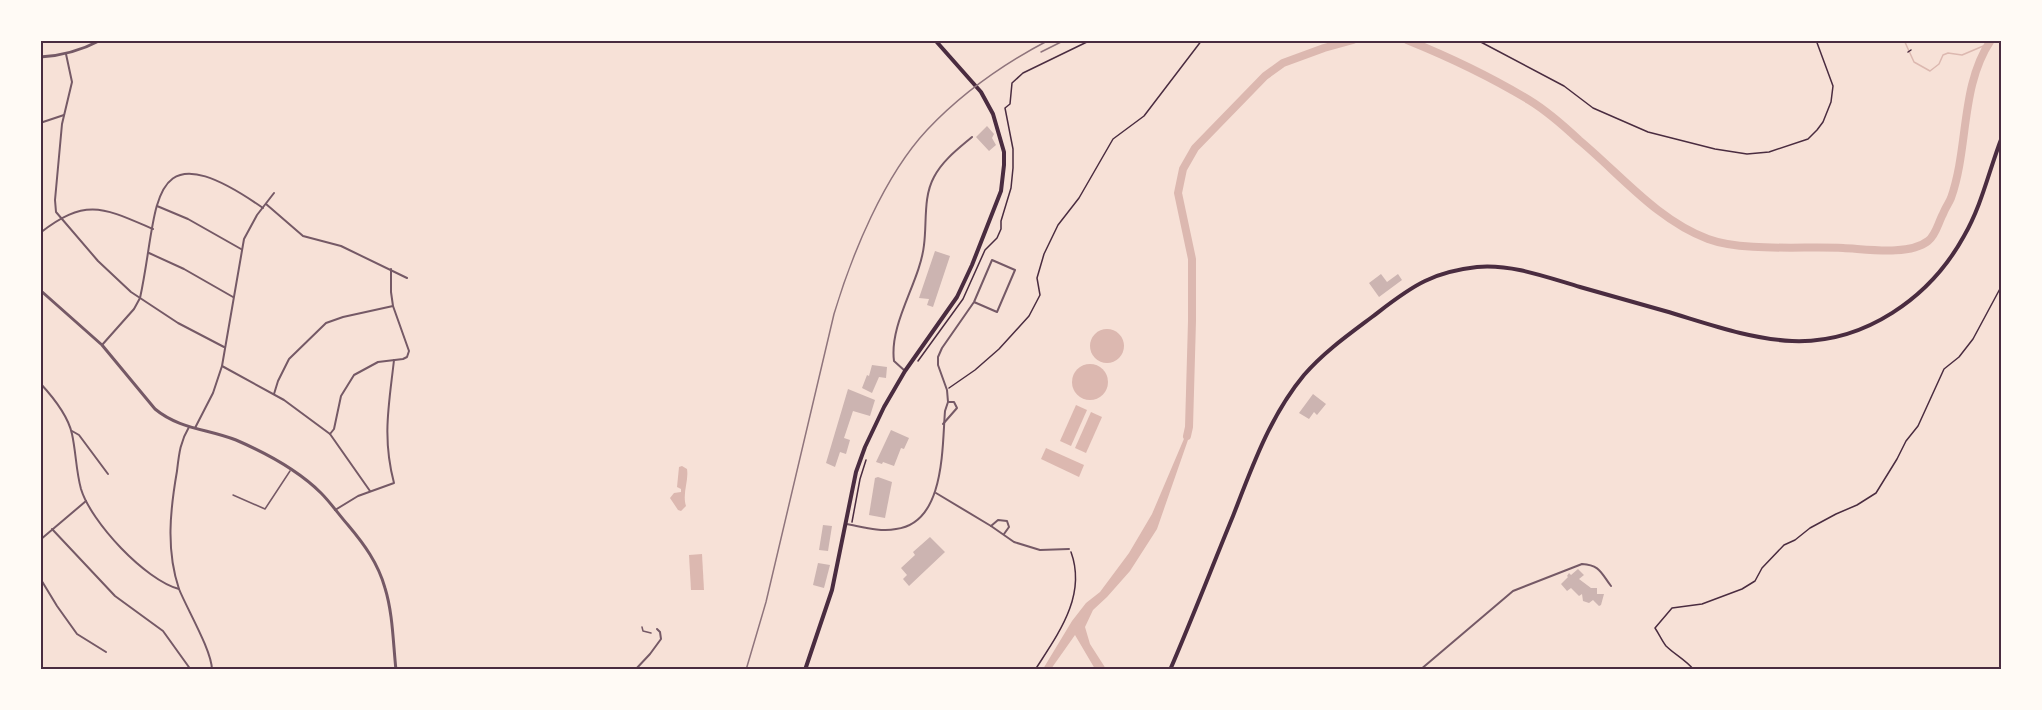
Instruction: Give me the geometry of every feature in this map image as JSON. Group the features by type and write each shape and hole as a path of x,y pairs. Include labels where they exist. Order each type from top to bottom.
{"main road":[{"path":"805,669 832,590 849,525 856,472 863,453 884,407 905,371 914,362 950,309 965,282 996,208 1004,178 1004,152 993,114 981,92 935,40"},
{"path":"1170,669 1268,430 1282,405 1307,372 1332,348 1407,290 1459,270 1504,267 1757,336 1811,341 1844,335 1893,314 1928,284 1948,261 1974,216 2001,137"}],"street":[{"path":"40,57 66,54 86,48 101,40"},
{"path":"66,54 72,82 63,115 55,200 56,212 115,278 178,323 224,347"},
{"path":"40,123 63,115"},
{"path":"905,371 894,361 895,346 900,323 922,256 925,220 932,183 946,159 972,137"},
{"path":"102,345 134,309 140,298 156,206 162,189 169,179 177,174 189,172 221,182 262,208"},
{"path":"194,429 213,393 222,366 241,249 249,228 274,193"},
{"path":"266,204 303,236 341,246 407,278"},
{"path":"156,206 189,219 241,249"},
{"path":"40,233 56,220 79,210 103,209 153,229"},
{"path":"148,253 184,269 233,297"},
{"path":"849,525 894,530 912,525 936,493 948,402 938,357 975,302 992,260 1015,270 997,312 975,302"},
{"path":"330,434 334,429 341,396 354,375 378,362 407,357 409,351 393,306 392,269"},
{"path":"40,290 102,345 155,409 174,422 233,439 291,469 322,494 369,552 384,584 389,605 396,669"},
{"path":"274,394 289,359 326,323 393,306"},
{"path":"335,510 370,491 394,483 387,450 387,422 394,360"},
{"path":"222,366 274,394 307,415 330,434 370,491"},
{"path":"40,383 62,411 71,431 79,480 86,501 102,526 128,555 167,585 179,589"},
{"path":"944,424 957,408 954,402 948,402"},
{"path":"189,427 179,450 170,517 171,559 179,589 209,656 212,669"},
{"path":"71,431 78,435 108,474"},
{"path":"936,493 1014,542 1029,548 1052,551 1070,549"},
{"path":"40,540 86,501"},
{"path":"991,526 998,520 1007,521 1009,527 1004,534"},
{"path":"52,530 115,596 163,631 191,669"},
{"path":"1420,669 1497,603 1516,590 1582,564 1597,567 1611,586"},
{"path":"40,578 77,634 106,652"},
{"path":"636,669 661,639 657,629"}],"lane":[{"path":"232,495 265,509 291,469"},
{"path":"642,627 645,633 651,633"}],"path":[{"path":"914,362 963,299 985,250 997,238 1001,229 1001,221 1011,188 1013,168 1013,149 1005,108 1010,104 1012,83 1023,73 1091,40"},
{"path":"947,390 999,349 1029,316 1040,296 1037,278 1044,254 1058,225 1079,198 1113,139 1144,116 1202,40"},
{"path":"1477,40 1564,86 1598,110 1648,132 1715,149 1747,154 1769,152 1786,147 1808,138 1817,130 1831,102 1833,86 1816,40"},
{"path":"1694,669 1667,647 1655,628 1672,608 1702,604 1742,589 1755,581 1762,568 1784,545 1795,540 1810,528 1876,493 1898,459 1906,441 1918,426 1944,369 1959,357 1973,339 2001,285"},
{"path":"849,525 866,458"},
{"path":"1035,669 1071,610 1076,578 1070,549"}],"shaded area":[{"path":"1107,329 1119,334 1124,346 1119,358 1107,363 1095,358 1090,346 1095,334"},
{"path":"1090,364 1103,369 1108,382 1103,395 1090,400 1077,395 1072,382 1077,369"},
{"path":"1076,405 1087,410 1071,446 1060,441"},
{"path":"1091,412 1102,417 1086,453 1075,448"},
{"path":"1189,427 1189,437 1157,529 1130,571 1093,610 1085,627 1090,644 1106,669 1095,669 1075,635 1051,669 1043,669 1072,621 1086,603 1100,592 1129,553 1152,514"},
{"path":"1046,448 1084,465 1079,477 1041,459"},
{"path":"679,467 687,469 687,474 686,506 681,511 670,498 674,493 681,492 681,489 677,487"},
{"path":"702,554 704,590 691,590 689,555"}],"building":[{"path":"987,126 994,134 992,138 996,145 989,151 976,137"},
{"path":"935,251 950,256 933,307 927,305 929,299 919,298"},
{"path":"1381,274 1387,282 1398,274 1402,280 1379,297 1369,283"},
{"path":"872,365 887,367 886,378 879,377 872,393 862,388"},
{"path":"848,389 875,400 870,416 853,411 844,438 850,440 846,454 840,452 835,467 826,463"},
{"path":"1313,394 1326,404 1317,415 1314,412 1309,419 1299,413"},
{"path":"891,430 909,438 904,449 901,448 894,466 876,462"},
{"path":"875,478 892,482 885,518 869,515"},
{"path":"823,525 832,526 828,551 819,550"},
{"path":"930,537 945,552 909,586 903,579 907,575 901,568 915,555 913,552"},
{"path":"818,563 830,565 824,588 813,585"},
{"path":"1578,569 1584,575 1579,579 1591,588 1597,588 1597,594 1604,594 1601,605 1599,606 1593,600 1589,603 1583,601 1582,594 1579,596 1571,588 1567,591 1561,584 1569,573 1571,575"}],"waterway":[{"path":"1187,436 1192,259 1178,193 1183,169 1195,148 1265,76 1283,63 1353,40"},
{"path":"1407,40 1470,68 1536,104 1640,195 1689,231 1708,239 1739,246 1887,251 1920,246 1928,241 1935,232 1951,198 1957,178 1969,97 1981,58 1991,40"},
{"path":"1904,40 1914,62 1930,71 1939,64 1943,55 1948,53 1962,55 1988,44"}],"railway":[{"path":"746,670 766,602 834,314 850,266 871,217 883,193 911,149 940,116 984,80 1049,40"},
{"path":"1041,52 1065,40"}]}
